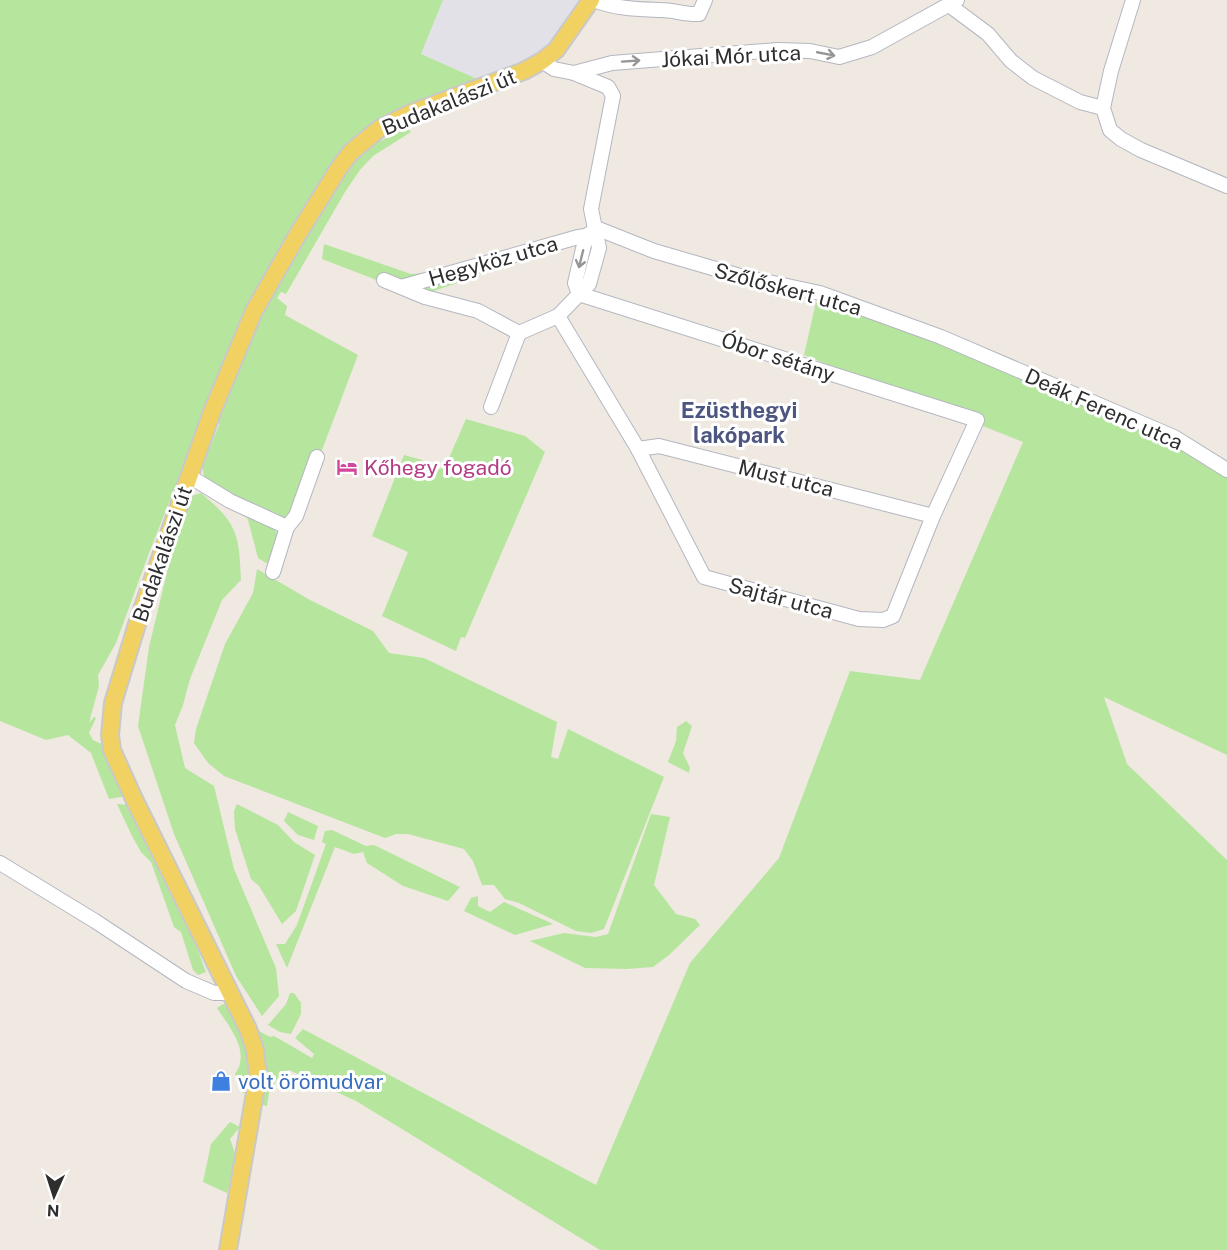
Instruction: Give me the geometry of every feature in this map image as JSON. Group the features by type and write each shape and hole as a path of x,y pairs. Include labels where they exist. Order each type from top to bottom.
{"main road":[{"name":"Budakalászi út","path":"228,1250 258,1075 255,1050 231,993 112,750 110,735 113,703 138,621 212,412 254,312 329,183 351,153 379,129 411,113 524,71 542,61 556,50 593,0"}],"street":[{"path":"593,0 602,4 691,15 699,14 705,0"},
{"path":"1133,0 1111,71 1103,108 1110,130 1141,150 1227,186"},
{"path":"953,2 988,34 1011,61 1033,78 1080,102 1103,108"},
{"name":"Jókai Mór utca","path":"574,73 612,63 778,50 810,51 839,57 872,46 953,2"},
{"path":"490,407 519,333 558,316 579,294 575,283 591,232 591,209 613,96 608,87 574,73 554,69 542,61"},
{"name":"Hegyköz utca","path":"401,287 591,232"},
{"name":"Szőlőskert utca","path":"591,232 740,276 820,293 941,337 979,354"},
{"path":"384,280 425,297 478,312 519,333"},
{"name":"Óbor sétány","path":"579,294 977,420 933,516"},
{"path":"558,316 638,449"},
{"name":"Deák Ferenc utca","path":"979,354 1174,438 1227,470"},
{"name":"Must utca","path":"638,449 659,446 933,516"},
{"name":"Sajtár utca","path":"638,449 704,578 858,619 883,621 893,616 933,516"},
{"path":"273,572 287,527 296,516 317,457"},
{"path":"189,476 230,501 287,527"},
{"path":"0,863 186,981 214,993 231,993"}],"shaded area":[{"path":"443,0 602,0 572,42 537,75 500,89 421,54"}],"green space":[{"path":"0,0 443,0 421,54 500,89 383,134 377,143 407,127 411,132 373,156 360,170 286,294 281,292 277,298 287,306 285,315 358,355 322,450 313,456 291,519 285,521 205,480 202,466 219,425 219,417 269,304 245,311 149,553 116,643 98,675 99,686 89,723 94,717 96,718 89,733 93,740 104,745 127,796 109,799 91,753 68,735 46,740 0,721"},
{"path":"324,244 411,274 425,273 482,259 486,273 425,294 381,286 374,279 322,259"},
{"path":"816,302 979,354 1207,458 1227,473 1227,755 1104,697 1127,764 1227,860 1227,1250 600,1250 356,1101 289,1070 281,1073 269,1093 267,1106 260,1104 257,1033 259,1031 270,1037 274,1036 312,1058 314,1054 295,1038 303,1029 596,1185 690,963 779,858 850,671 920,680 1023,442 804,355"},
{"path":"466,419 525,436 545,452 465,638 461,637 456,651 382,616 408,552 372,536 404,455 422,460 428,473 445,467"},
{"path":"201,493 223,513 234,531 239,551 241,580 222,600 190,679 175,725 185,768 214,786 234,869 276,968 279,996 262,1016 236,976 174,834 138,726 149,647 175,539 191,496"},
{"path":"243,511 269,523 278,534 271,562 266,563 258,558 248,520"},
{"path":"257,569 310,600 373,631 389,653 424,658 557,722 551,757 558,759 568,729 664,777 604,929 591,933 576,931 519,903 505,899 494,885 482,885 473,861 464,849 408,834 396,834 385,838 224,776 208,763 194,743 196,729 225,644 253,593"},
{"path":"686,721 692,726 683,753 690,768 689,773 668,762 676,741 677,727"},
{"path":"117,804 130,805 189,927 206,972 198,975 193,970 181,932 174,927 151,862 141,852"},
{"path":"237,804 278,825 294,842 315,855 296,911 282,924 259,886 251,879 235,829 234,811"},
{"path":"288,812 318,826 314,840 298,835 284,821"},
{"path":"651,814 670,817 654,885 676,914 695,919 700,925 653,967 585,968 530,941 564,933 596,937 608,934"},
{"path":"332,830 366,846 374,845 460,887 448,901 403,886 367,863 363,852 354,854 335,847 287,968 276,944 285,944 297,925 326,844 322,842 325,831"},
{"path":"478,896 478,906 490,912 504,902 553,924 515,935 464,911 471,898"},
{"path":"290,993 294,993 301,1003 301,1014 291,1034 280,1032 268,1025 286,1004"},
{"path":"223,1004 235,1013 249,1057 249,1089 246,1093 243,1093 235,1074 241,1057 237,1040 217,1008"},
{"path":"230,1122 240,1127 230,1139 237,1159 227,1193 203,1182 211,1144"}],"place":[{"name":"Kőhegy fogadó","path":"347,467"},
{"name":"volt örömudvar","path":"221,1081"}],"district":[{"name":"Ezüsthegyi lakópark","path":"739,422"}]}
